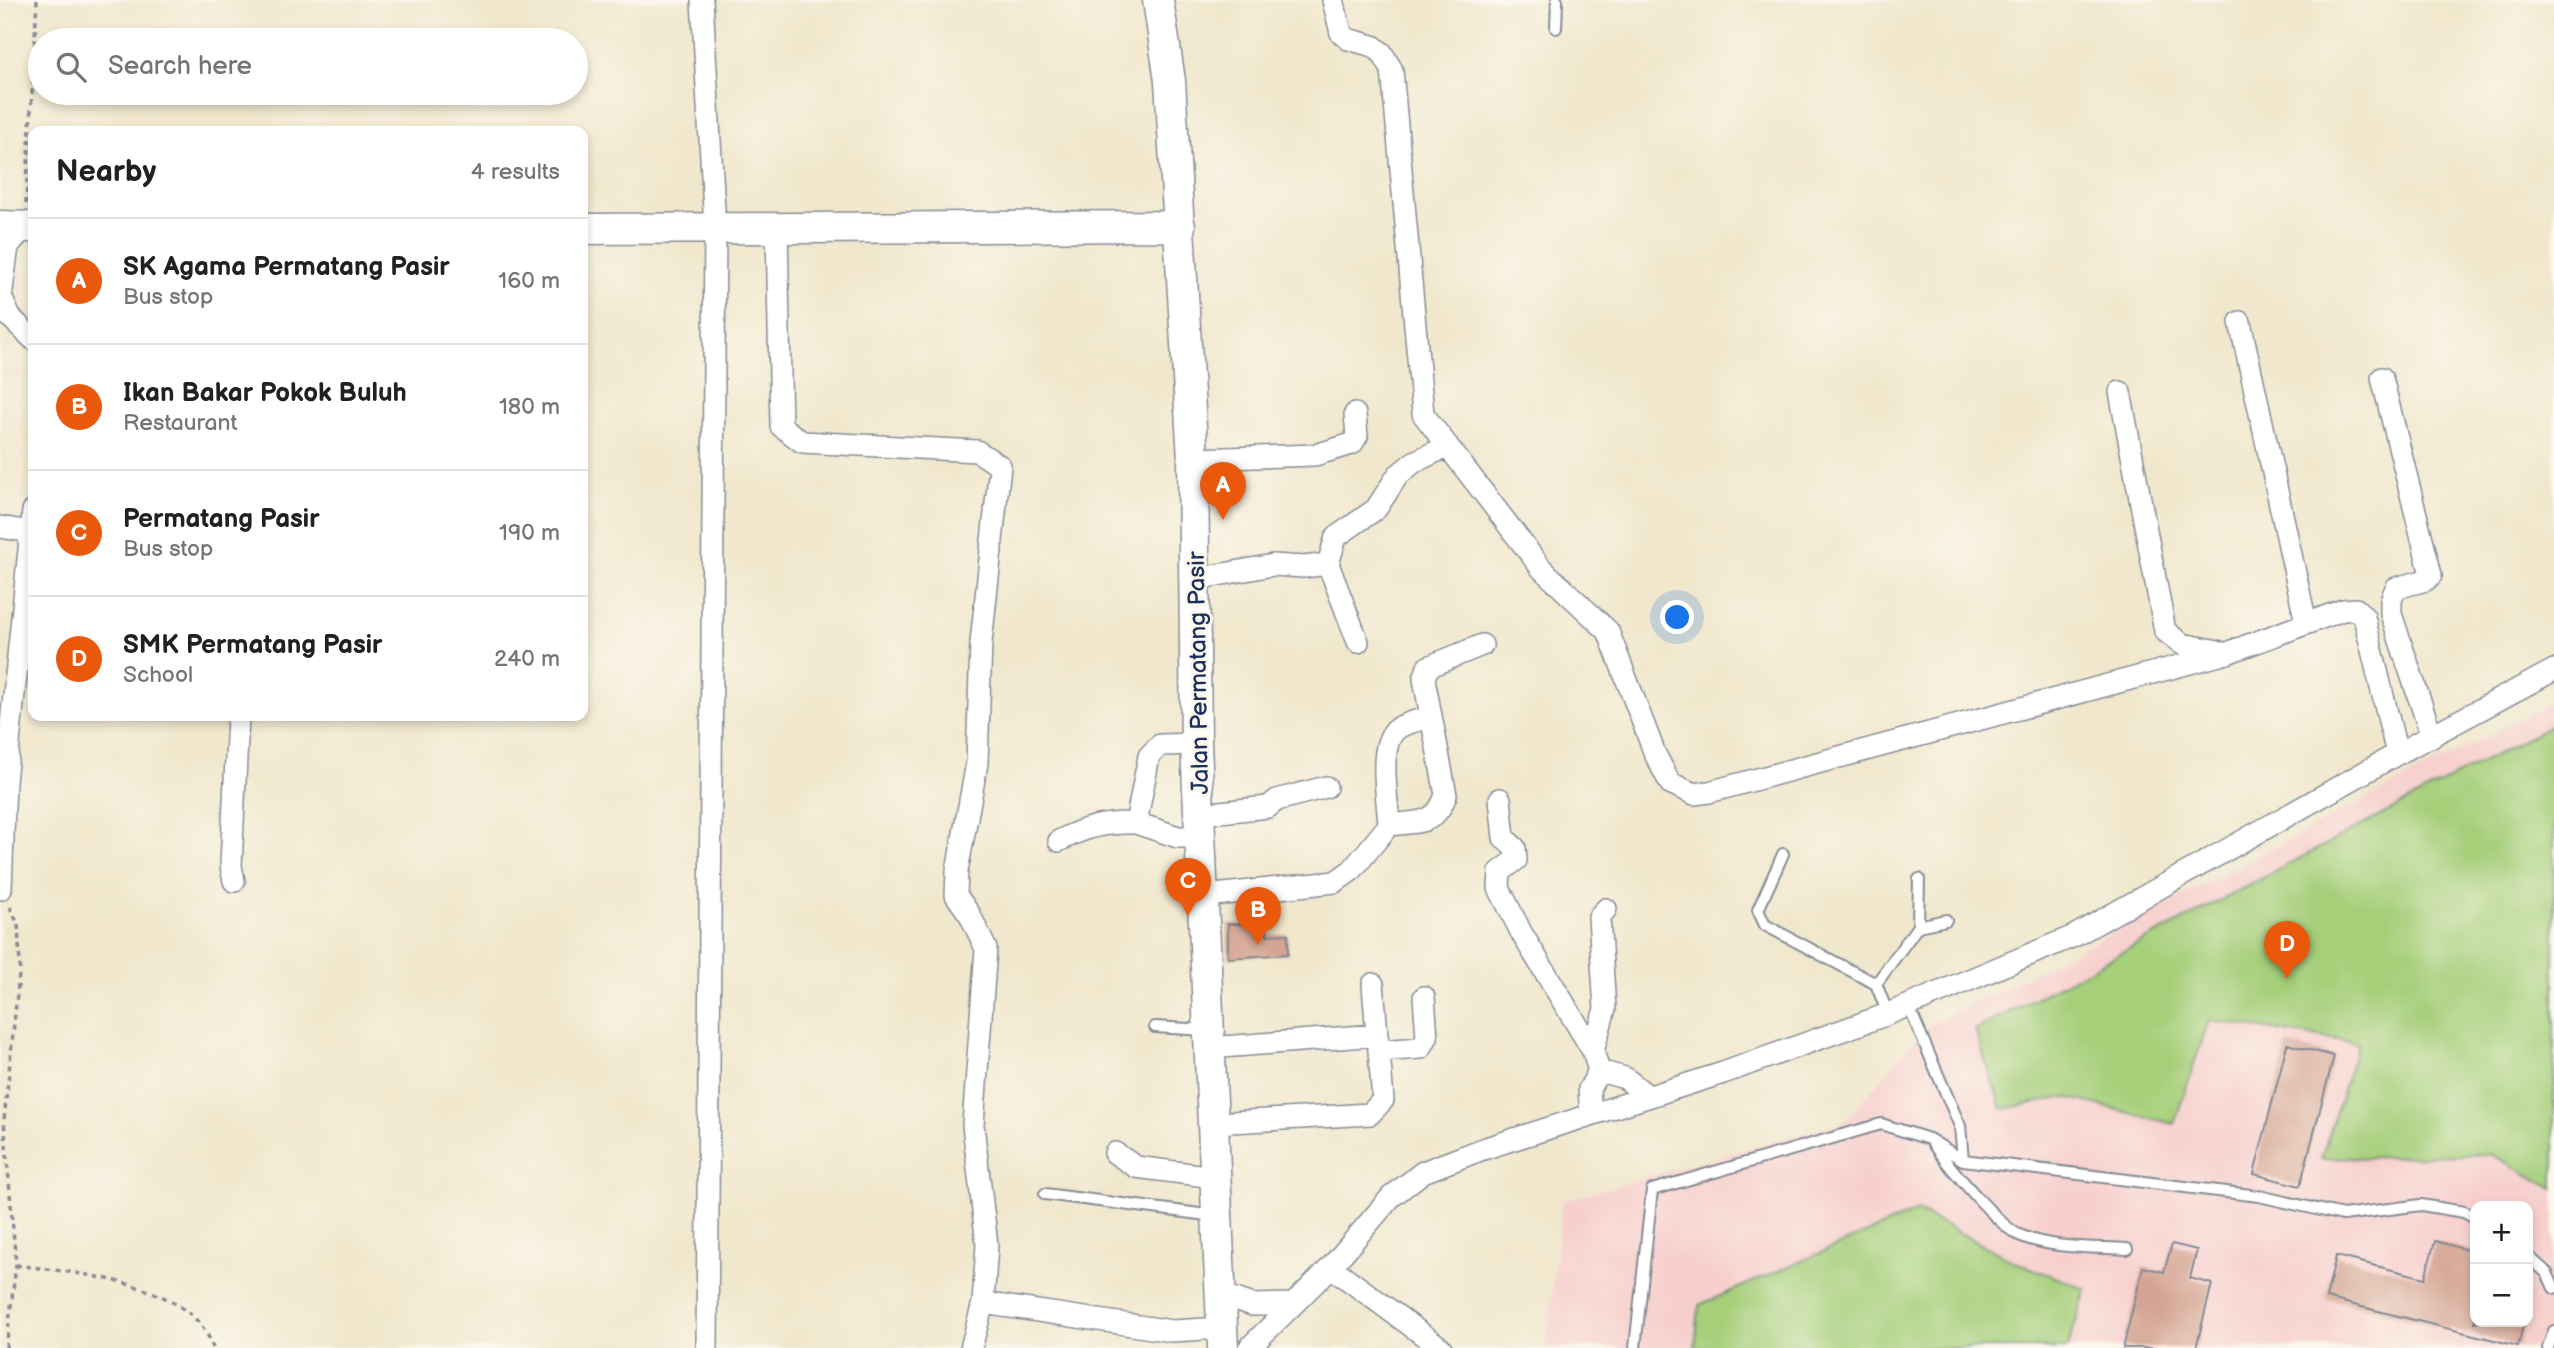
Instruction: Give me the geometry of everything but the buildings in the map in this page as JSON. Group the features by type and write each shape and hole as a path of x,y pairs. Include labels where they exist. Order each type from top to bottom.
{"main road":[{"name":"Jalan Permatang Pasir","path":"1158,0 1170,80 1194,459 1196,744 1205,896 1215,1216 1222,1338"},
{"path":"588,229 1180,226"}],"street":[{"path":"702,0 715,228 707,1348"},
{"path":"1334,0 1342,33 1348,39 1373,46 1382,53 1392,70 1423,414 1542,569 1608,631 1655,754 1670,783 1694,794 2227,653 2343,610 2356,609 2364,617 2397,754"},
{"path":"19,227 8,246 1,297 10,317 28,334"},
{"path":"777,228 781,426 802,442 977,451 1000,467 981,643 977,763 957,871 956,895 970,915 986,949 973,1125 986,1245 983,1303 971,1348"},
{"path":"2240,322 2306,623"},
{"path":"2382,378 2431,575 2426,580 2396,588 2391,600 2390,614 2432,737"},
{"path":"2120,392 2165,631 2182,644 2227,653"},
{"path":"1194,459 1315,455 1352,444 1357,436 1355,414"},
{"path":"1358,642 1328,564 1336,537 1376,509 1398,475 1415,462 1448,446"},
{"path":"0,527 28,522"},
{"path":"1,889 2,782 28,556"},
{"path":"1196,579 1273,565 1304,567 1328,564"},
{"path":"1205,896 1335,882 1352,870 1389,825 1430,818 1440,812 1446,795 1424,679 1428,667 1482,645"},
{"path":"1249,1348 1290,1304 1331,1267 1391,1197 1423,1172 1723,1073 1898,1010 2074,936 2397,754 2554,670"},
{"path":"1389,825 1385,755 1389,736 1400,726 1431,717"},
{"path":"234,881 231,866 238,721"},
{"path":"1136,823 1149,756 1160,745 1196,744"},
{"path":"1059,841 1086,827 1112,822 1136,823 1178,837 1201,826 1268,807 1277,800 1326,787"},
{"path":"1500,799 1504,838 1515,848 1516,860 1500,873 1499,888 1522,934 1596,1061 1648,1096"},
{"path":"1591,1115 1589,1089 1605,1009 1599,917 1606,909"},
{"path":"1214,1123 1370,1114 1383,1100 1373,984"},
{"path":"1209,1039 1378,1043 1421,1048 1427,1037 1424,997"},
{"path":"1115,1153 1136,1167 1214,1177"},
{"path":"1331,1267 1441,1348"},
{"path":"1220,1294 1253,1305 1290,1304"},
{"path":"983,1303 1222,1338"}],"lane":[{"path":"1556,28 1557,0"},
{"path":"1783,853 1758,910 1765,925 1876,984 1898,1010 1960,1126 1963,1160"},
{"path":"1876,984 1918,926 1919,878"},
{"path":"1918,926 1946,920"},
{"path":"1155,1027 1209,1039"},
{"path":"1635,1348 1652,1190 1881,1124 1929,1139 1963,1160 2259,1196 2343,1215 2421,1205 2470,1215"},
{"path":"1929,1139 1955,1174 2017,1234 2053,1243 2127,1249"},
{"path":"1045,1194 1215,1216"},
{"path":"2533,1260 2547,1273 2554,1287"},
{"path":"2548,1348 2554,1331"}],"path":[{"path":"35,28 37,0"},
{"path":"19,227 29,105"},
{"path":"1,889 18,924 20,965 4,1119 16,1265 6,1348"},
{"path":"16,1265 101,1277 174,1302 198,1320 213,1348"}],"shaded area":[{"path":"2554,701 2554,1348 1546,1348 1562,1201 1844,1122 1926,1027 2116,931"}],"green space":[{"path":"2554,724 2554,1189 2491,1154 2321,1159 2358,1043 2209,1020 2174,1124 2066,1097 2002,1109 1975,1030"},
{"path":"1918,1211 2013,1261 2086,1289 2068,1348 1695,1348 1699,1305"}],"place":[{"name":"SK Agama Permatang Pasir","path":"1223,520"},
{"name":"Permatang Pasir","path":"1188,916"},
{"name":"Ikan Bakar Pokok Buluh","path":"1258,945"},
{"name":"SMK Permatang Pasir","path":"2287,979"}]}
